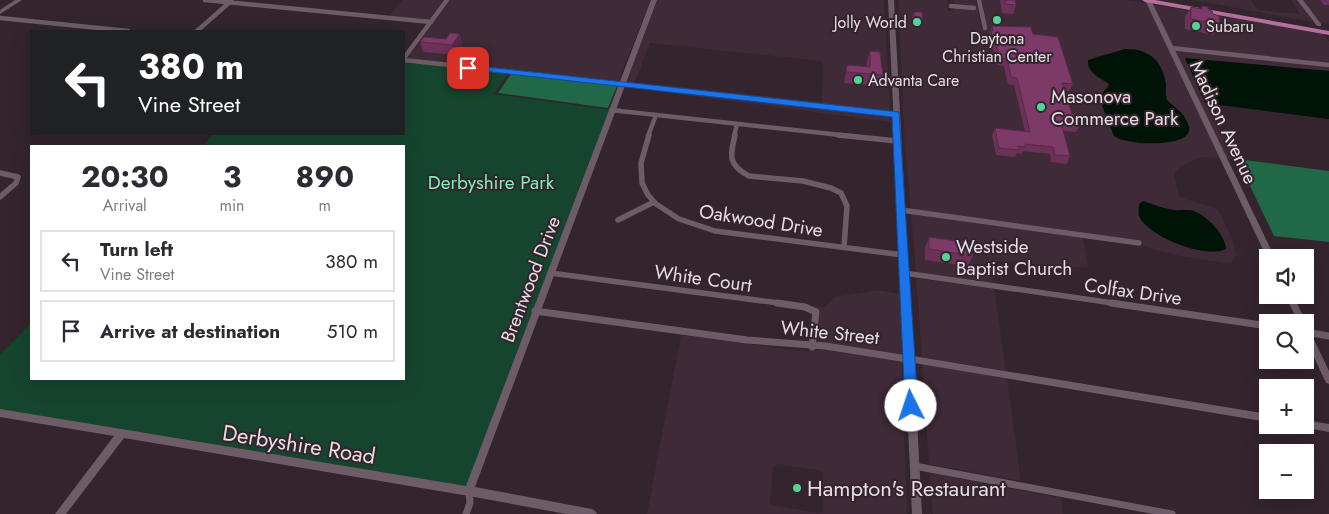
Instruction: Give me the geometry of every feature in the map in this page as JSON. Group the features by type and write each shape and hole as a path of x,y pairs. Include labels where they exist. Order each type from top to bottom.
{"main road":[{"path":"1147,0 1328,32"},
{"path":"1176,0 1319,25 1328,32"},
{"path":"1295,27 1319,25"}],"street":[{"path":"0,12 19,0"},
{"path":"205,0 232,1 431,22"},
{"path":"405,58 447,0"},
{"name":"Brentwood Drive","path":"466,514 470,503 469,491 535,311 654,0"},
{"path":"890,0 917,514"},
{"path":"950,0 951,8 974,8"},
{"path":"979,0 985,28"},
{"name":"Madison Avenue","path":"1147,0 1267,249"},
{"path":"1300,0 1319,25"},
{"path":"198,30 232,1"},
{"path":"0,18 118,30"},
{"path":"1171,48 1329,65"},
{"path":"405,59 896,114"},
{"path":"611,110 898,141"},
{"name":"Oakwood Drive","path":"656,115 640,172 642,182 654,202 674,217 700,228 903,255"},
{"path":"737,124 730,161 733,167 740,172 749,176 825,184 843,194 846,201 844,247"},
{"path":"0,173 18,178 16,183 0,197"},
{"path":"618,220 654,202"},
{"path":"901,210 1139,243"},
{"name":"White Court","path":"550,273 805,307 816,312 812,347"},
{"name":"Colfax Drive","path":"904,273 1259,325"},
{"name":"White Street","path":"535,311 747,340 812,347 825,346 1259,417"},
{"path":"1314,333 1329,336"},
{"path":"1314,349 1329,380"},
{"name":"Derbyshire Road","path":"0,413 469,491 592,514"},
{"path":"1314,426 1329,428"},
{"path":"60,514 122,433"},
{"path":"914,466 1172,514"}],"shaded area":[{"path":"402,0 444,0 429,20 389,16"},
{"path":"450,0 651,0 618,82 406,59"},
{"path":"657,0 884,0 890,112 625,83","holes":["650,43 821,61 823,63 822,102 635,82"]},
{"path":"898,0 947,0 948,10 954,11 954,8 977,9 976,7 954,5 953,0 976,0 982,28 987,29 982,0 1127,0 1147,3 1220,158 1201,157 1181,166 1174,174 1179,197 1215,208 1220,213 1233,241 1236,256 1231,264 1180,256 1137,245 1144,246 1142,241 911,209 905,150","holes":["1131,49 1157,61 1164,76 1167,100 1183,114 1189,128 1183,139 1139,144 1108,123 1099,97 1109,84 1095,75 1094,57","1166,208 1173,210 1220,252 1184,247 1167,239 1145,223"]},
{"path":"1193,0 1251,0 1258,10 1300,14 1291,0 1297,0 1313,22"},
{"path":"1302,0 1329,0 1329,24 1320,23"},
{"path":"1153,5 1323,33 1329,42 1329,71 1185,59 1205,103 1237,159 1227,159"},
{"path":"1125,49 1141,51 1153,57 1162,69 1166,84 1167,100 1188,122 1188,134 1181,139 1171,142 1144,143 1131,142 1114,136 1099,97 1109,84 1092,71 1088,60"},
{"path":"1185,58 1329,71 1329,119 1205,103"},
{"path":"623,87 890,116 890,122"},
{"path":"1143,201 1166,209 1194,211 1210,222 1219,232 1226,249 1205,251 1178,244 1165,238 1145,224 1139,216 1139,204"},
{"path":"911,214 1083,238 1088,268 990,261 993,283 916,272"},
{"path":"916,278 994,289 1006,371 922,357"},
{"path":"878,290 900,294 902,354 817,343 820,313 813,305 823,308 835,297"},
{"path":"681,335 809,352 810,350 826,350 902,361 907,514 647,514","holes":["777,464 819,470 823,473 823,512 819,513 772,505 770,501 773,467"]},
{"path":"922,364 1007,378 1021,481 929,464"},
{"path":"930,473 1061,498 1063,514 933,514"}],"green space":[{"name":"Derbyshire Park","path":"405,60 509,72 494,94 611,110 469,491 0,413 0,355 30,324 30,380 405,380 405,145 203,145 213,135 405,135"},
{"path":"511,74 617,86 608,108 498,93"},
{"path":"1237,159 1329,171 1329,242 1274,236"}],"building":[{"path":"1005,0 1015,0 1016,5 1006,4"},
{"path":"1202,6 1208,7 1208,10 1219,16 1220,25 1191,19 1191,7 1202,9"},
{"path":"914,12 922,12 923,20 915,20"},
{"name":"Masonova Commerce Park","path":"992,26 1031,27 1033,34 1058,37 1073,84 1062,83 1072,114 1077,114 1080,125 1061,123 1070,156 1055,155 1053,147 1025,144 1025,147 1018,146 1019,150 999,148 995,128 1030,132 1017,78 1011,77 1007,59 999,58 996,42 993,42"},
{"path":"450,33 460,34 452,45 420,42 424,37 446,39"},
{"path":"870,51 880,52 883,75 846,72 847,66 850,65 870,67"},
{"path":"929,237 971,243 973,256 929,249"}],"place":[{"name":"Daytona Christian Center","path":"997,20"},
{"name":"Jolly World","path":"917,22"},
{"name":"Subaru","path":"1196,26"},
{"name":"Advanta Care","path":"858,80"},
{"name":"Masonova Commerce Park","path":"1041,107"},
{"name":"Westside Baptist Church","path":"946,257"},
{"name":"Hampton's Restaurant","path":"797,488"}],"route":[{"path":"468,68 896,114 911,406"}]}
